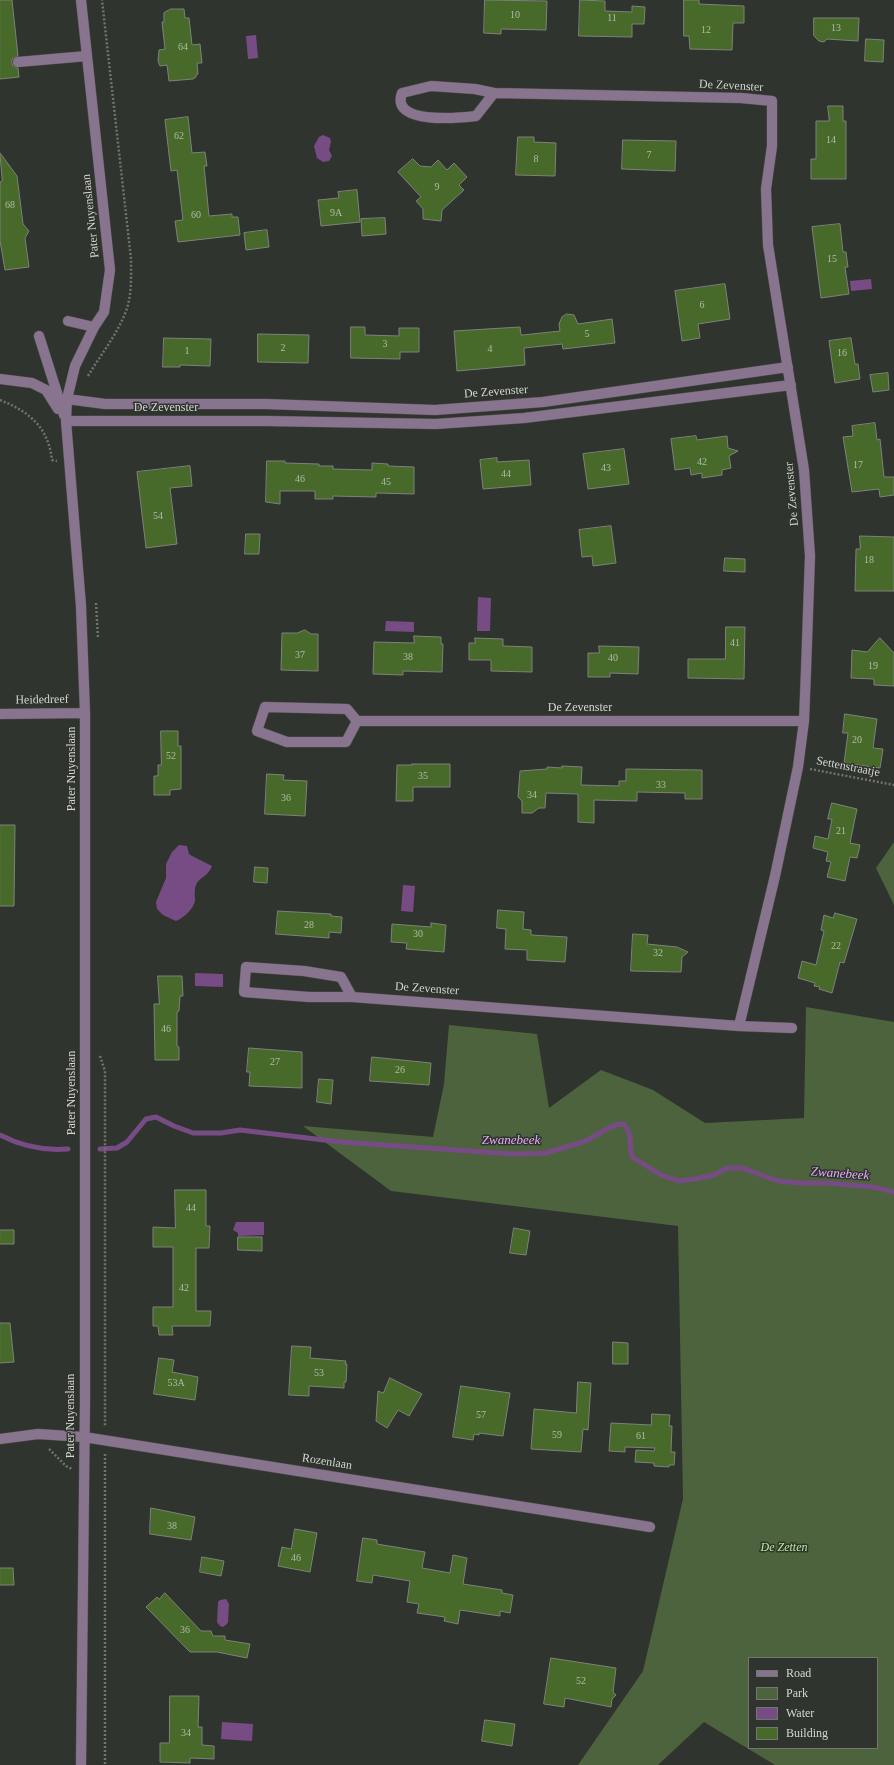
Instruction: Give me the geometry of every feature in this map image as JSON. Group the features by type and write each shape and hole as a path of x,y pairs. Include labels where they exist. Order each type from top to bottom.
{"street":[{"name":"Pater Nuyenslaan","path":"81,0 110,270 104,312 94,327 75,366 67,399 66,421 81,606 85,712 84,1470 81,1765"},
{"path":"18,62 87,56"},
{"name":"De Zevenster","path":"494,93 476,116 441,119 408,113 401,107 399,100 402,94 431,86 475,89 494,93 741,98 772,101 772,146 766,189 768,245 804,470 810,556 804,721 798,767 775,876 739,1026"},
{"path":"68,321 94,327"},
{"path":"39,336 66,421"},
{"name":"De Zevenster","path":"67,399 105,404 266,404 435,410 543,402 788,367"},
{"name":"Pater Nuyenslaan","path":"0,378 32,383 46,390 66,421"},
{"name":"De Zevenster","path":"66,421 266,421 436,424 524,418 791,385"},
{"path":"607,393 609,408"},
{"path":"266,404 266,421"},
{"path":"435,410 436,424"},
{"path":"265,707 347,709 357,721 346,742 287,742 257,731 265,707"},
{"name":"Heidedreef","path":"0,714 85,712"},
{"name":"De Zevenster","path":"357,721 804,721"},
{"name":"De Zevenster","path":"352,997 341,977 304,971 246,967 244,992 309,997 352,997 739,1026 792,1028"},
{"name":"Rozenlaan","path":"0,1439 38,1434 84,1437 650,1527"}],"path":[{"path":"0,400 30,416 49,441 52,460 69,463"},
{"name":"Settenstraatje","path":"798,767 894,785"},
{"path":"105,1137 105,1765"},
{"path":"44,1447 55,1454 71,1469 105,1471"}],"green space":[{"path":"894,842 894,905 876,868"},
{"name":"De Zetten","path":"806,1007 894,1022 894,1765 775,1765 749,1749 878,1749 878,1657 748,1657 748,1749 704,1722 658,1765 578,1765 643,1671 683,1499 678,1226 391,1191 303,1126 433,1137 444,1084 449,1025 537,1034 549,1108 601,1070 653,1090 705,1123 804,1118"}],"water":[{"path":"256,35 258,58 248,59 246,36"},
{"path":"323,135 330,138 331,142 329,150 332,156 329,161 323,162 317,158 314,146 319,137"},
{"path":"871,279 872,289 851,291 850,281"},
{"path":"478,597 491,598 490,631 477,631"},
{"path":"386,621 414,622 414,632 385,631"},
{"path":"179,845 187,846 189,854 212,866 210,870 197,882 195,901 192,908 185,916 176,921 163,915 157,909 156,902 166,878 166,864 172,852"},
{"path":"403,885 415,886 413,912 401,911"},
{"path":"195,973 223,974 223,987 195,986"},
{"path":"236,1222 264,1222 264,1235 238,1236 238,1233 233,1230"},
{"path":"226,1599 229,1604 228,1622 223,1627 217,1622 218,1602"},
{"path":"222,1722 253,1724 252,1741 221,1739"}],"building":[{"path":"0,0 12,0 18,56 12,59 12,63 13,66 18,68 19,77 0,79"},
{"path":"485,0 547,1 546,30 501,29 501,34 484,33"},
{"path":"580,0 605,1 605,11 632,12 632,6 645,7 644,24 632,24 632,37 579,36"},
{"path":"684,0 699,0 699,4 744,6 744,23 733,23 732,50 690,49 689,36 684,36"},
{"path":"171,9 184,9 185,18 189,18 192,45 200,44 202,63 197,63 198,74 193,79 169,81 167,65 160,66 158,61 159,50 165,49 162,22 164,22 164,13"},
{"path":"814,18 859,18 858,41 827,39 824,42 819,41 814,36"},
{"path":"866,39 884,40 883,62 865,61"},
{"path":"828,106 843,106 843,121 846,121 846,179 811,179 811,159 816,159 816,121 829,121"},
{"path":"188,117 192,153 205,152 207,166 204,166 209,216 232,214 232,217 238,217 240,235 178,242 175,221 183,220 177,170 171,171 165,120"},
{"path":"518,137 534,137 534,142 556,143 555,176 516,175"},
{"path":"623,140 676,141 675,171 622,169"},
{"path":"0,153 17,176 23,224 29,231 25,238 29,267 5,270 0,241 0,182 2,181"},
{"path":"413,159 420,166 431,167 438,160 447,170 454,163 467,177 459,185 464,190 442,210 441,221 423,219 423,209 416,201 421,197 398,172"},
{"path":"357,190 360,222 321,226 318,200 339,198 338,192"},
{"path":"385,218 386,234 362,236 361,219"},
{"path":"840,224 843,252 846,252 848,267 845,267 849,294 821,298 812,227"},
{"path":"267,230 269,247 246,250 244,233"},
{"path":"725,284 730,319 698,324 700,338 682,341 675,291"},
{"path":"567,314 574,315 578,324 612,319 615,343 563,349 562,344 524,348 525,365 457,371 454,331 520,327 521,335 523,335 560,331 559,324 562,317"},
{"path":"351,327 365,327 365,335 399,336 399,328 419,328 419,352 400,352 400,359 351,358"},
{"path":"258,334 309,335 308,363 258,362"},
{"path":"164,338 211,339 210,366 180,365 180,367 163,367"},
{"path":"851,338 855,364 858,364 860,379 835,383 829,341"},
{"path":"888,373 889,390 873,392 870,375"},
{"path":"875,423 877,440 880,439 884,477 894,477 894,495 880,497 879,489 852,492 843,437 853,436 852,426"},
{"path":"696,436 697,440 727,436 728,448 738,451 729,456 731,468 722,470 722,475 702,478 702,473 691,475 690,468 675,470 671,439"},
{"path":"624,449 629,484 588,489 583,454"},
{"path":"497,458 497,462 529,460 531,485 483,489 480,460"},
{"path":"267,461 319,464 319,466 333,466 333,469 372,470 372,463 388,464 388,466 414,467 414,494 376,493 376,497 333,496 333,499 315,499 315,491 280,491 280,504 266,502"},
{"path":"190,466 192,486 170,488 177,544 146,548 137,472"},
{"path":"611,526 616,563 593,566 592,556 582,557 579,530"},
{"path":"246,534 260,534 259,554 245,554"},
{"path":"860,536 894,537 894,591 855,591 856,549 860,549"},
{"path":"725,558 745,559 745,572 724,571"},
{"path":"726,627 745,627 744,679 688,678 688,659 725,659"},
{"path":"305,630 311,634 318,634 318,671 281,670 282,633 297,633"},
{"path":"414,636 441,637 441,644 443,644 442,672 403,671 403,675 373,674 374,642 414,643"},
{"path":"475,638 503,639 503,646 532,647 532,672 491,671 491,660 469,660 469,643 475,643"},
{"path":"880,638 894,653 894,686 874,685 874,679 851,678 852,650 867,652"},
{"path":"599,646 639,647 638,674 610,673 610,677 588,677 588,653 599,653"},
{"path":"845,714 877,719 873,748 883,749 880,768 844,763 848,733 843,733"},
{"path":"161,731 178,731 178,746 181,746 181,789 170,790 170,795 154,795 154,776 158,776 158,765 161,765"},
{"path":"450,764 450,787 413,787 413,801 396,801 397,765"},
{"path":"562,766 582,767 581,785 619,786 619,781 626,781 626,769 702,770 702,799 685,799 685,793 637,792 637,801 594,800 594,823 578,822 578,794 546,793 545,808 539,808 532,813 522,813 522,801 518,797 520,771 547,769 547,767 562,768"},
{"path":"267,774 284,775 283,780 307,781 305,816 265,814"},
{"path":"832,803 857,809 850,843 860,845 857,858 850,857 845,881 827,877 831,862 826,861 828,852 813,848 815,836 828,839 832,819 828,819"},
{"path":"0,825 15,825 14,906 0,906"},
{"path":"255,867 268,868 267,883 254,882"},
{"path":"498,910 524,912 523,929 531,930 531,935 567,937 565,962 527,960 527,950 505,949 506,929 497,928"},
{"path":"278,911 331,914 331,916 342,917 341,933 329,932 329,938 276,934"},
{"path":"835,913 857,919 844,963 840,962 832,993 819,989 820,987 814,986 815,983 798,978 802,961 816,965 824,931 821,930 824,915 833,918"},
{"path":"431,923 446,925 444,952 406,949 407,943 391,942 392,924 431,927"},
{"path":"633,934 648,935 647,944 677,947 688,952 682,957 681,972 631,971"},
{"path":"158,976 182,976 183,996 180,996 179,1011 177,1012 177,1046 179,1047 179,1060 155,1060 154,1004 159,1004"},
{"path":"249,1048 302,1052 302,1088 249,1086 250,1072 247,1072"},
{"path":"372,1057 431,1063 429,1085 370,1081"},
{"path":"319,1079 333,1080 331,1104 317,1102"},
{"path":"175,1190 206,1190 206,1226 210,1226 209,1248 196,1248 196,1311 211,1311 210,1326 172,1326 173,1335 159,1335 158,1326 153,1326 153,1307 173,1307 173,1247 153,1247 153,1227 175,1228"},
{"path":"514,1228 530,1231 526,1255 510,1253"},
{"path":"0,1230 14,1230 14,1244 0,1244"},
{"path":"238,1237 262,1237 262,1251 238,1250"},
{"path":"0,1323 10,1323 14,1362 0,1363"},
{"path":"613,1342 628,1343 628,1364 613,1364"},
{"path":"292,1346 311,1347 310,1358 346,1361 346,1382 344,1382 344,1388 309,1386 309,1396 289,1395"},
{"path":"159,1358 174,1360 172,1372 198,1377 195,1400 154,1394"},
{"path":"390,1378 422,1394 409,1416 398,1410 387,1428 376,1421 378,1391 383,1393"},
{"path":"578,1382 591,1383 588,1430 583,1429 581,1452 531,1449 534,1409 576,1413"},
{"path":"461,1386 510,1393 503,1436 479,1433 479,1435 474,1434 473,1440 453,1437"},
{"path":"652,1414 670,1415 669,1426 672,1426 671,1452 675,1452 674,1465 669,1465 669,1467 654,1466 654,1463 635,1462 636,1450 654,1451 655,1448 625,1447 625,1452 609,1451 611,1423 651,1425"},
{"path":"151,1508 195,1517 191,1540 150,1534"},
{"path":"295,1529 317,1533 310,1572 278,1566 282,1547 291,1549"},
{"path":"363,1538 377,1540 377,1544 425,1552 422,1568 450,1573 453,1555 467,1558 463,1584 502,1590 502,1593 513,1595 510,1613 500,1611 500,1616 460,1610 458,1624 444,1621 445,1617 417,1613 419,1604 407,1602 410,1581 373,1575 372,1583 357,1581"},
{"path":"202,1557 224,1561 221,1576 200,1572"},
{"path":"0,1568 13,1568 14,1585 0,1585"},
{"path":"165,1593 201,1631 211,1631 213,1636 225,1636 225,1640 250,1644 247,1658 217,1652 190,1652 146,1607 157,1597 159,1599"},
{"path":"551,1658 616,1668 613,1692 616,1695 612,1699 611,1707 565,1698 564,1707 544,1704"},
{"path":"170,1696 199,1696 198,1727 202,1727 202,1745 214,1746 214,1759 190,1758 190,1763 160,1762 160,1743 169,1743"},
{"path":"485,1720 515,1724 512,1746 482,1741"}],"waterway":[{"name":"Zwanebeek","path":"100,1149 117,1148 127,1142 146,1119 156,1117 193,1133 221,1133 240,1130 341,1142 513,1154 545,1153 583,1142 615,1125 624,1124 630,1137 632,1157 661,1175 679,1181 714,1175 727,1168 742,1168 778,1181 873,1187 894,1192"},
{"name":"Zwanebeek","path":"0,1135 33,1147 68,1149"}]}
